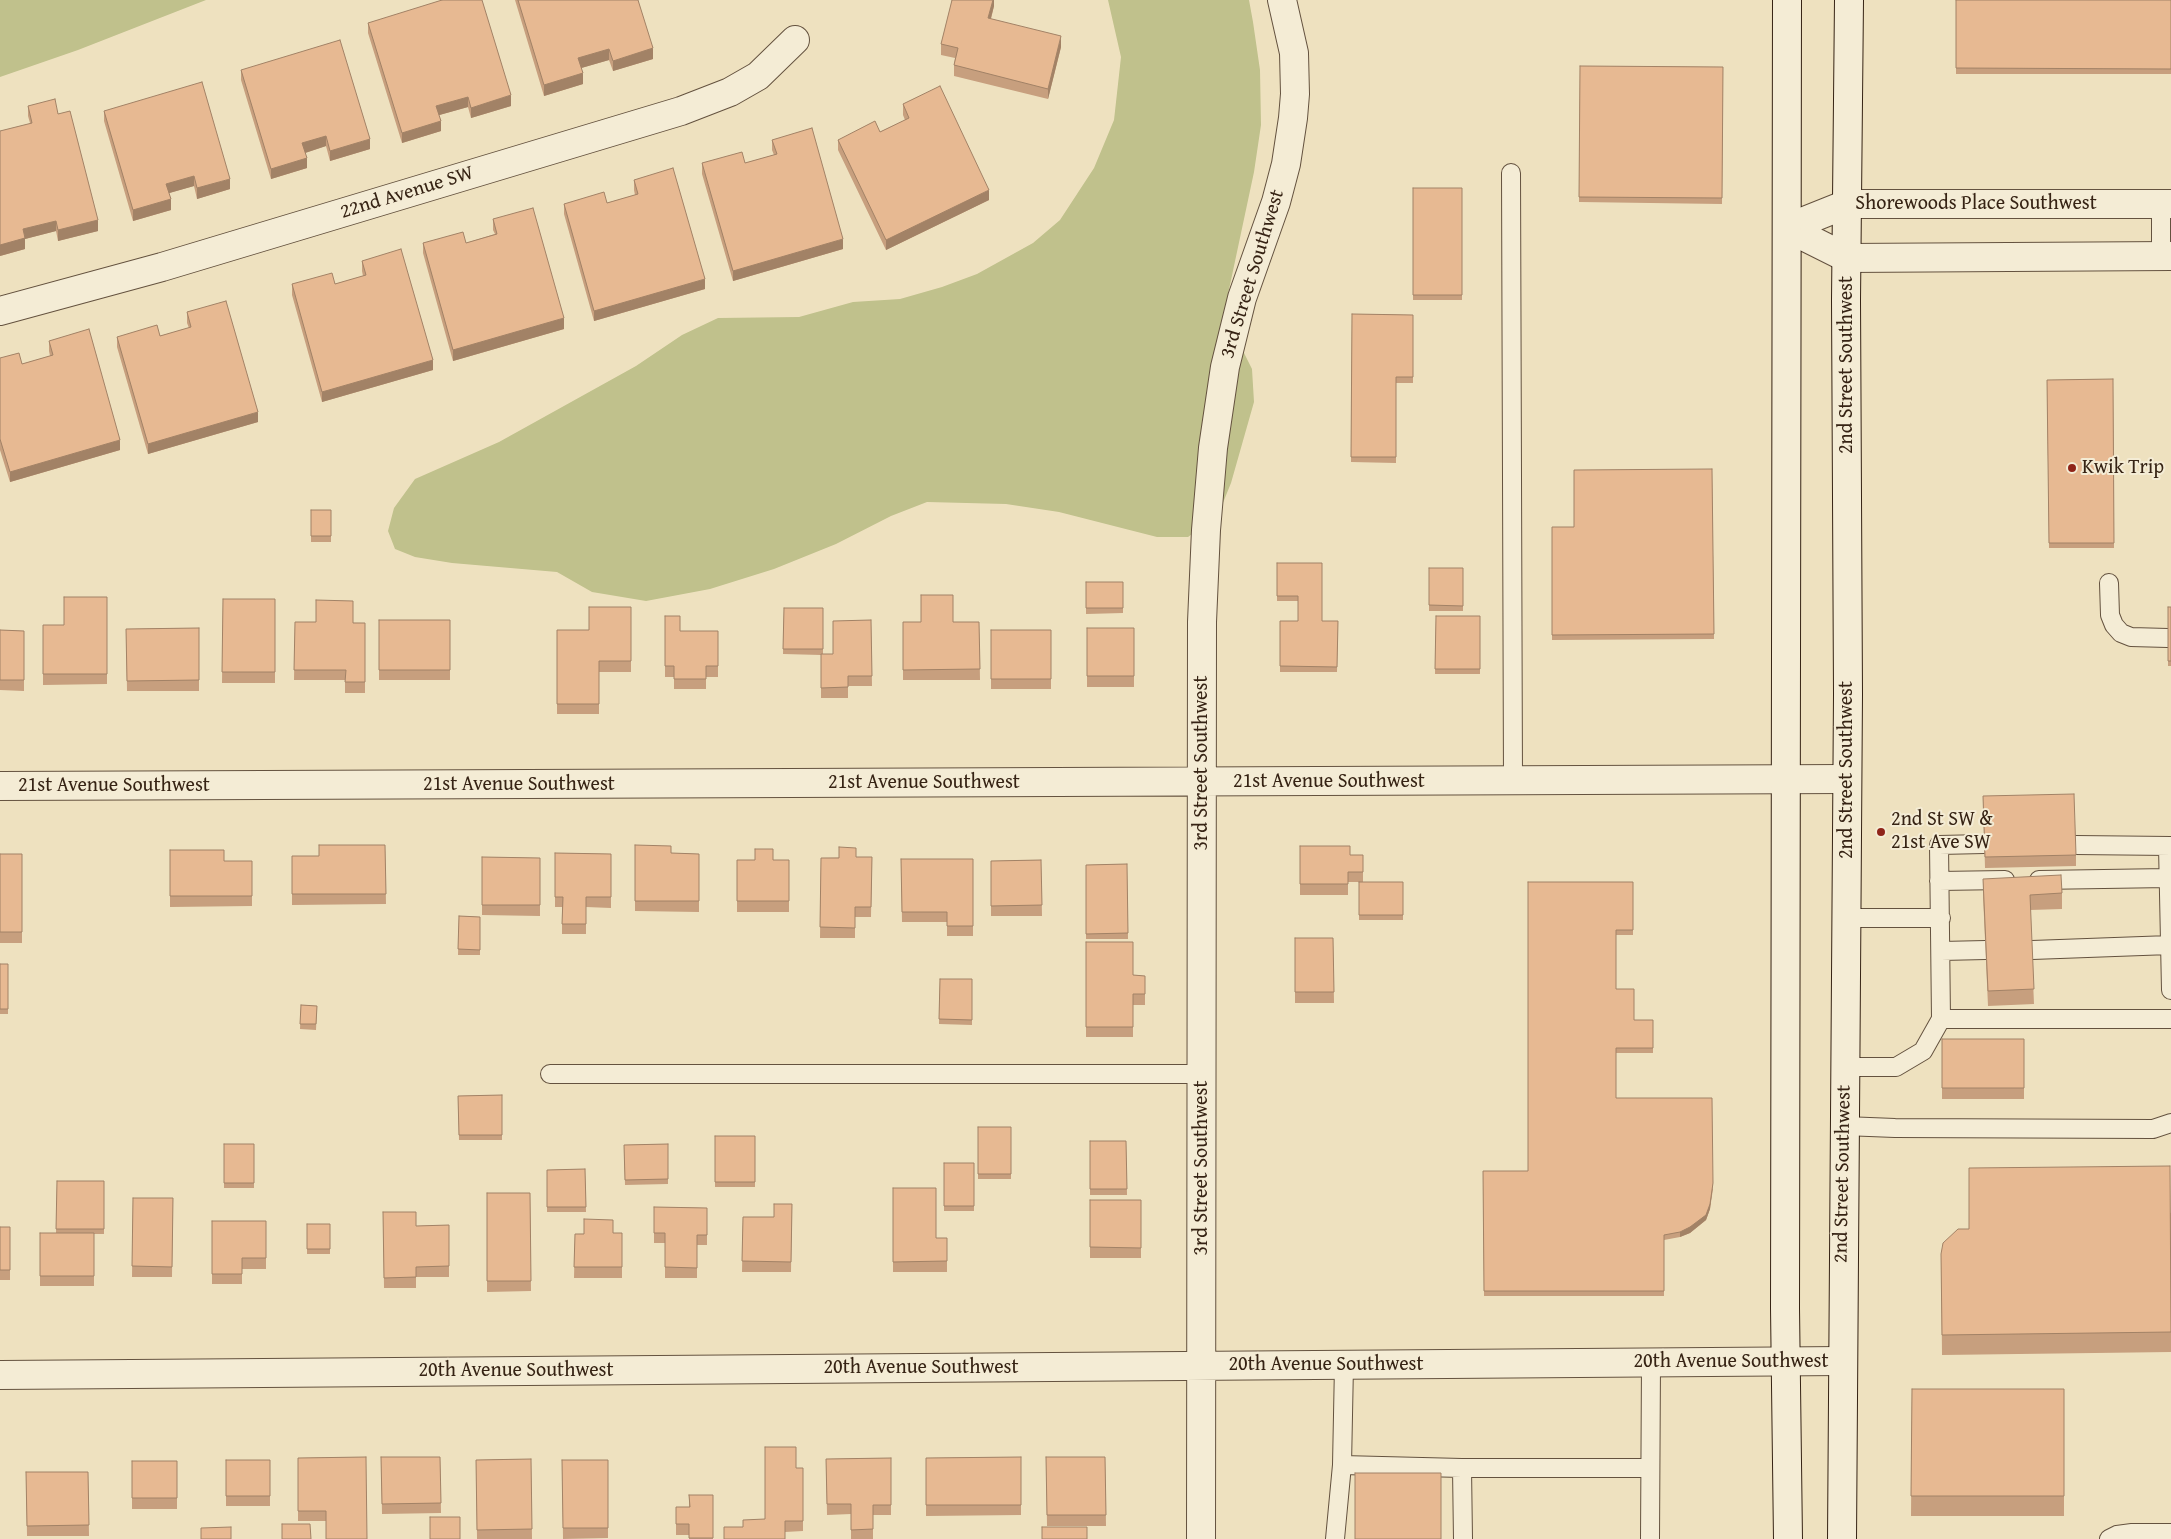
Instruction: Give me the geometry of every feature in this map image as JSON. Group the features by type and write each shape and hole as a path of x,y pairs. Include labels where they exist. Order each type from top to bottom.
{"street":[{"name":"3rd Street Southwest","path":"1201,1539 1202,622 1206,530 1215,439 1225,367 1234,327 1276,202 1286,164 1293,118 1295,94 1294,53 1282,0"},
{"path":"1787,0 1786,1362 1788,1539"},
{"name":"2nd Street Southwest","path":"1842,1539 1844,1067 1847,918 1847,204 1849,0"},
{"name":"22nd Avenue SW","path":"0,311 162,267 681,111 730,92 758,76 795,40"},
{"name":"Shorewoods Place Southwest","path":"1787,228 1847,204 2166,204"},
{"path":"1787,228 1847,258 2166,256"},
{"name":"21st Avenue Southwest","path":"0,786 1847,780"},
{"name":"20th Avenue Southwest","path":"0,1375 1842,1361"}],"lane":[{"path":"1511,173 1513,781"},
{"path":"2166,204 2166,256"},
{"path":"2109,583 2110,615 2114,625 2121,633 2131,637 2168,638"},
{"path":"1844,1067 1896,1067 1923,1051 1941,1019 1940,845 1984,844"},
{"path":"2075,846 2169,846 2171,990"},
{"path":"1940,882 2168,878"},
{"path":"1847,918 1941,918"},
{"path":"2032,950 2170,945"},
{"path":"1941,951 1986,950"},
{"path":"1941,1019 2171,1018"},
{"path":"550,1074 1201,1074"},
{"path":"1844,1126 2154,1129 2171,1123"},
{"path":"1650,1539 1651,1363"},
{"path":"1335,1539 1342,1465 1344,1365"},
{"path":"1342,1465 1462,1468 1650,1468"},
{"path":"1462,1468 1463,1539"},
{"path":"2109,1539 2116,1535 2132,1533 2164,1535"}],"green space":[{"path":"0,0 206,0 78,50 0,77"},
{"path":"1108,0 1249,0 1260,70 1261,125 1254,172 1224,313 1252,369 1254,402 1231,483 1218,515 1188,537 1157,537 1059,512 1006,504 927,502 891,516 836,544 774,569 710,589 646,601 592,592 557,572 452,563 415,557 395,549 388,531 394,508 415,479 499,442 636,366 682,335 718,318 799,317 853,302 900,299 942,287 977,274 1033,243 1060,220 1094,168 1114,120 1121,57"}],"building":[{"path":"442,0 482,0 511,95 471,108 468,97 436,106 441,121 402,133 368,23"},
{"path":"518,0 638,0 653,48 613,61 609,49 578,58 583,73 544,85"},
{"path":"952,0 993,0 988,18 1061,36 1048,89 954,65 958,48 941,44"},
{"path":"1956,0 2171,0 2171,69 1956,68"},
{"path":"340,40 370,139 330,151 326,136 302,143 307,158 271,169 241,70"},
{"path":"1580,66 1723,67 1722,198 1579,197"},
{"path":"202,82 230,179 197,188 194,176 166,184 171,199 133,210 104,111"},
{"path":"940,86 989,190 886,240 838,140 875,121 880,132 909,118 903,104"},
{"path":"55,99 58,114 70,111 98,220 58,230 56,221 23,229 25,238 0,245 0,131 32,123 28,106"},
{"path":"812,128 843,239 733,271 702,163 742,152 745,163 777,154 772,140"},
{"path":"673,168 705,279 594,311 564,204 604,192 607,203 638,194 634,180"},
{"path":"1413,188 1462,188 1462,295 1413,295"},
{"path":"533,208 564,318 453,350 423,243 463,232 466,243 497,234 493,219"},
{"path":"401,249 433,360 322,392 292,284 332,273 335,284 366,275 362,261"},
{"path":"226,301 258,412 148,444 117,337 157,325 160,336 191,327 187,312"},
{"path":"1352,314 1413,315 1413,377 1396,377 1396,457 1351,457"},
{"path":"89,329 120,440 10,472 0,439 0,358 19,353 22,364 53,355 49,341"},
{"path":"2113,379 2114,543 2049,543 2047,380"},
{"path":"1712,469 1714,634 1552,635 1552,527 1574,527 1574,470"},
{"path":"311,510 331,510 331,536 311,536"},
{"path":"1277,563 1322,563 1322,621 1338,621 1337,667 1280,666 1280,621 1298,621 1298,596 1277,596"},
{"path":"1429,568 1463,568 1463,606 1429,605"},
{"path":"1086,582 1123,582 1123,608 1086,608"},
{"path":"921,595 953,595 953,622 979,622 980,669 903,670 903,622 921,622"},
{"path":"64,597 107,597 107,674 43,674 43,625 64,625"},
{"path":"223,599 275,599 275,672 222,672"},
{"path":"316,600 353,601 353,623 365,623 365,682 345,682 346,670 294,670 295,622 316,622"},
{"path":"589,607 631,607 631,661 599,661 599,704 557,704 557,630 589,630"},
{"path":"2168,607 2171,607 2171,661 2168,661"},
{"path":"784,608 823,608 823,649 783,649"},
{"path":"665,616 680,616 680,631 718,631 718,666 706,666 706,679 674,679 674,666 665,666"},
{"path":"1436,616 1480,616 1480,669 1435,669"},
{"path":"379,620 450,620 450,670 379,670"},
{"path":"871,620 872,676 848,676 848,687 821,688 821,654 833,654 833,621"},
{"path":"199,628 199,680 127,681 126,629"},
{"path":"1087,628 1134,628 1134,676 1087,676"},
{"path":"0,630 24,631 24,680 0,680"},
{"path":"991,630 1051,630 1051,679 991,679"},
{"path":"2074,794 2076,855 1985,857 1983,796"},
{"path":"319,845 385,845 386,894 292,894 292,856 319,856"},
{"path":"635,845 671,846 671,853 699,854 699,901 635,901"},
{"path":"1300,846 1350,846 1350,855 1363,855 1363,872 1348,872 1348,884 1300,884"},
{"path":"839,847 856,848 856,857 872,857 871,907 855,907 855,928 820,927 821,858 839,858"},
{"path":"755,849 773,849 773,860 789,860 789,901 737,901 737,860 755,860"},
{"path":"170,850 224,850 224,861 252,861 252,896 170,896"},
{"path":"555,853 611,854 611,897 586,897 586,924 562,924 563,897 555,897"},
{"path":"0,854 22,854 22,932 0,932"},
{"path":"482,857 540,858 540,905 482,905"},
{"path":"901,859 973,859 973,926 947,926 947,912 902,912"},
{"path":"1041,860 1042,905 991,906 991,861"},
{"path":"1127,864 1128,933 1086,934 1086,865"},
{"path":"2061,875 2062,893 2030,895 2034,989 1988,991 1983,879"},
{"path":"1359,882 1403,882 1403,915 1359,915"},
{"path":"1528,882 1633,882 1633,930 1616,930 1616,989 1634,989 1634,1020 1653,1020 1653,1048 1616,1048 1616,1098 1712,1098 1713,1183 1710,1204 1706,1215 1690,1227 1680,1232 1664,1235 1664,1291 1484,1291 1483,1171 1528,1171"},
{"path":"459,916 480,917 480,950 458,949"},
{"path":"1295,938 1333,938 1334,992 1295,992"},
{"path":"1086,942 1133,942 1133,975 1145,976 1145,994 1133,994 1133,1027 1086,1027"},
{"path":"0,964 8,964 8,1009 0,1009"},
{"path":"940,979 972,979 972,1020 939,1019"},
{"path":"301,1005 317,1006 316,1024 300,1024"},
{"path":"1942,1039 2024,1039 2024,1088 1942,1088"},
{"path":"502,1095 502,1135 459,1135 458,1096"},
{"path":"978,1127 1011,1127 1011,1174 978,1174"},
{"path":"715,1136 755,1136 755,1182 715,1182"},
{"path":"1090,1141 1126,1141 1127,1189 1090,1189"},
{"path":"224,1144 254,1144 254,1183 224,1183"},
{"path":"668,1144 668,1179 625,1180 624,1145"},
{"path":"944,1163 974,1163 974,1206 944,1206"},
{"path":"2170,1166 2171,1332 1942,1335 1941,1254 1943,1243 1958,1229 1969,1229 1969,1168"},
{"path":"585,1169 586,1207 547,1207 547,1170"},
{"path":"57,1181 104,1181 104,1229 56,1229"},
{"path":"893,1188 936,1188 936,1238 947,1238 947,1261 893,1262"},
{"path":"487,1193 530,1193 531,1281 487,1281"},
{"path":"133,1198 173,1198 172,1267 132,1266"},
{"path":"1090,1200 1141,1200 1141,1248 1090,1247"},
{"path":"774,1204 792,1204 791,1262 742,1261 743,1217 774,1217"},
{"path":"654,1207 707,1208 707,1235 697,1235 697,1268 665,1267 665,1233 654,1233"},
{"path":"383,1212 416,1212 416,1226 449,1225 449,1266 416,1267 416,1277 384,1278"},
{"path":"584,1219 613,1220 613,1233 622,1233 622,1267 574,1267 575,1234 584,1234"},
{"path":"212,1221 266,1221 266,1258 242,1258 242,1274 212,1274"},
{"path":"307,1224 330,1224 330,1249 307,1249"},
{"path":"0,1227 10,1227 10,1270 0,1270"},
{"path":"40,1233 94,1233 94,1276 40,1276"},
{"path":"1912,1389 2064,1389 2064,1496 1911,1496"},
{"path":"765,1447 796,1447 796,1468 803,1468 803,1521 785,1521 785,1539 724,1539 724,1527 743,1527 743,1520 765,1519"},
{"path":"366,1457 367,1539 326,1539 326,1511 298,1511 298,1458"},
{"path":"381,1457 440,1457 441,1503 382,1504"},
{"path":"1021,1457 1021,1505 926,1505 926,1458"},
{"path":"1046,1457 1105,1457 1106,1515 1047,1515"},
{"path":"891,1458 891,1505 873,1505 873,1529 851,1530 851,1504 827,1504 826,1459"},
{"path":"531,1459 532,1529 477,1530 476,1460"},
{"path":"226,1460 270,1460 270,1496 226,1496"},
{"path":"562,1460 608,1460 608,1528 563,1528"},
{"path":"132,1461 177,1461 177,1498 132,1498"},
{"path":"26,1472 88,1472 89,1525 27,1526"},
{"path":"1355,1473 1441,1473 1441,1539 1355,1539"},
{"path":"689,1495 713,1495 713,1538 689,1538 689,1524 676,1524 676,1507 690,1507"},
{"path":"430,1517 460,1517 460,1539 430,1539"},
{"path":"282,1524 310,1524 311,1539 282,1539"},
{"path":"231,1527 231,1539 201,1539 201,1528"},
{"path":"1042,1527 1087,1527 1087,1539 1042,1539"}],"place":[{"name":"Kwik Trip","path":"2072,468"},
{"name":"2nd St SW & 21st Ave SW","path":"1881,832"}]}
